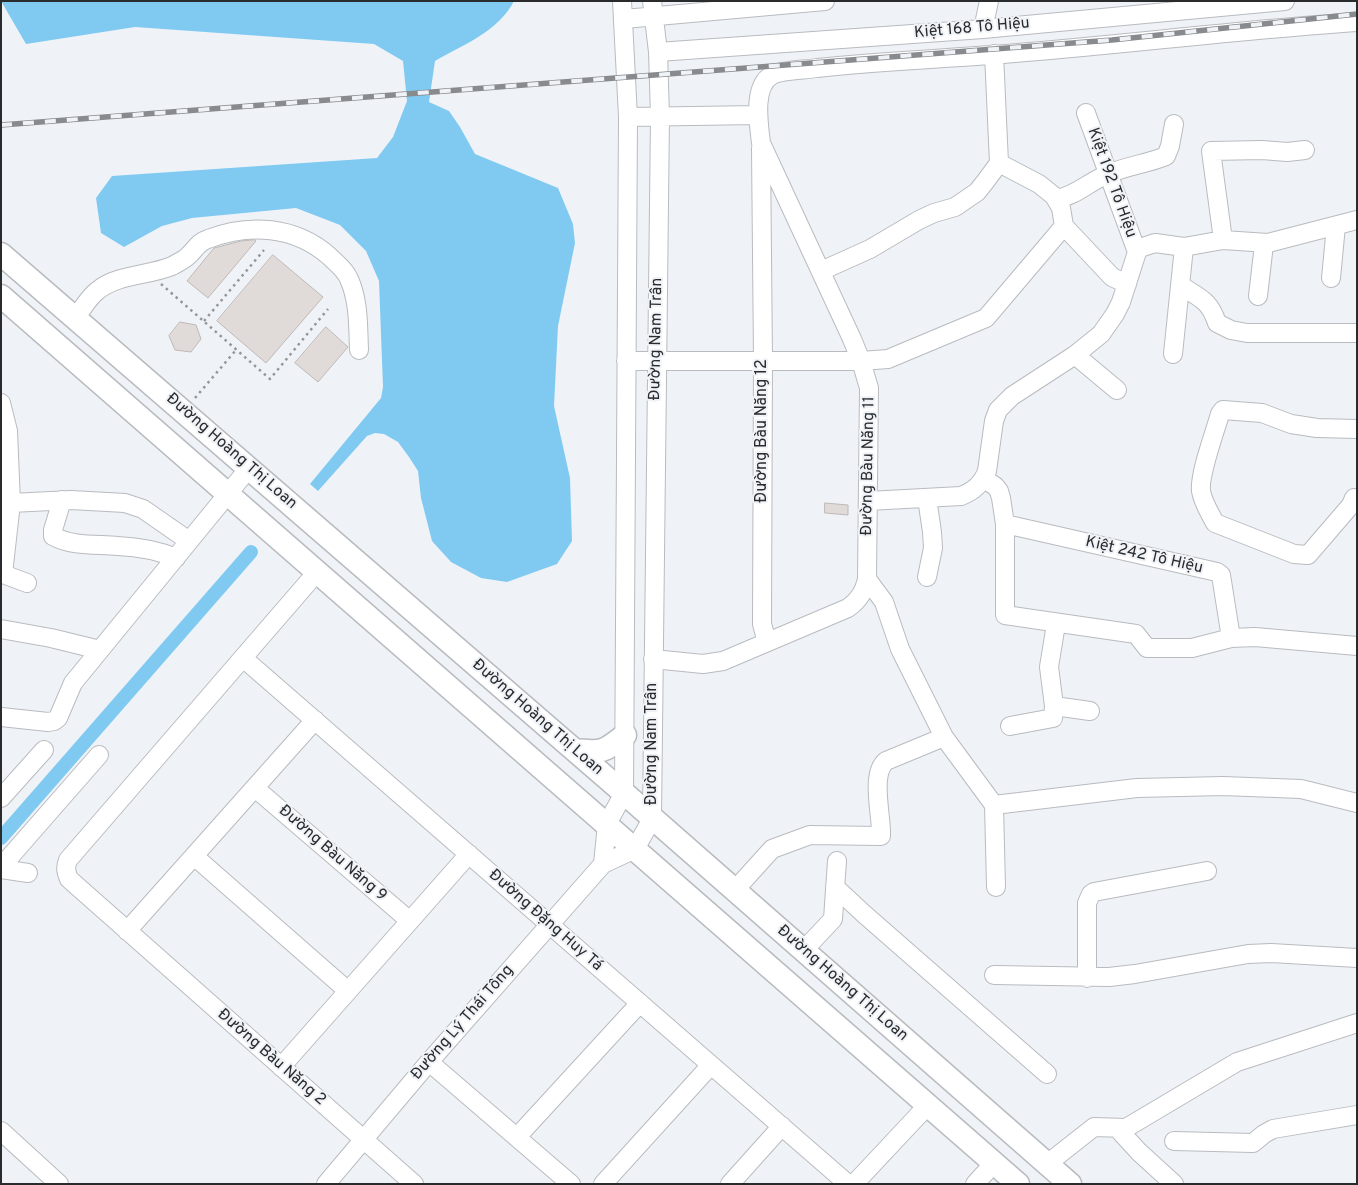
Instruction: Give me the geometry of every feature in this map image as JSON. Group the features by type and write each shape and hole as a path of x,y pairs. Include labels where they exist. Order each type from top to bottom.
{"main road":[{"name":"Đường Hoàng Thị Loan","path":"1,254 575,750 1070,1184"},
{"name":"Đường Hoàng Thị Loan","path":"3,301 228,494 1018,1184"},
{"path":"575,750 603,751 625,735"}],"street":[{"name":"Đường Nam Trân","path":"603,864 607,824 624,793 628,117 622,1"},
{"path":"624,19 653,9 825,1"},
{"path":"983,29 989,1"},
{"name":"Kiệt 168 Tô Hiệu","path":"658,52 983,29 1285,1"},
{"name":"Đường Nam Trân","path":"635,849 652,819 660,116 658,52 653,9"},
{"name":"Đường Bàu Năng 11","path":"653,659 703,664 723,661 848,608 857,601 865,590 867,578 869,388 861,361 761,143 758,114 760,93 763,84 772,75 839,66 1357,22"},
{"path":"821,271 870,249 919,220 966,201 981,187 999,163 994,54"},
{"name":"Kiệt 192 Tô Hiệu","path":"1086,113 1137,252"},
{"path":"628,117 758,114"},
{"path":"1057,199 1075,193 1089,183 1108,174 1166,156 1174,124"},
{"name":"Đường Bàu Năng 12","path":"761,143 763,360 762,624 767,642"},
{"path":"1224,240 1211,151 1262,150 1287,152 1305,150"},
{"path":"999,163 1039,184 1057,199 1061,208 1064,226 1112,277 1126,284"},
{"path":"762,219 794,213"},
{"name":"Kiệt 192 Tô Hiệu","path":"984,479 987,471 994,421 998,410 1012,396 1075,355 1101,334 1115,314 1137,252 1144,246 1155,243 1184,247 1224,240 1264,244 1357,220"},
{"path":"626,361 861,361 888,359 986,318 1064,226"},
{"path":"1331,278 1336,226"},
{"path":"75,318 95,293 103,287 128,277 173,265 190,255 199,243 233,231 268,230 298,236 321,249 341,267 352,287 357,311 359,350"},
{"path":"1258,296 1264,244"},
{"path":"1173,354 1184,247"},
{"path":"1180,286 1207,302 1214,312 1217,323 1231,330 1247,333 1357,333"},
{"path":"1075,355 1118,390"},
{"path":"1,403 8,431 11,503 3,574 27,583"},
{"path":"1357,429 1308,427 1292,424 1262,413 1223,410 1220,414 1206,459 1201,488 1204,501 1215,523 1294,554 1304,556 1308,555 1351,505 1354,498 1357,499"},
{"path":"1,717 40,722 54,721 58,718 73,683 249,468"},
{"path":"868,501 961,496 970,492 984,479 995,486 999,491 1005,524 1004,613 1007,616 1136,634 1147,648 1192,648 1231,638 1279,638 1357,646"},
{"path":"927,577 932,548 928,498"},
{"path":"11,503 62,500 108,501 134,506 143,509 189,541"},
{"path":"62,500 53,536 79,544 144,548 159,551 176,558"},
{"name":"Kiệt 242 Tô Hiệu","path":"1005,524 1217,572 1221,575 1231,638"},
{"name":"Đường Bàu Năng 2","path":"317,572 68,860 66,872 69,879 414,1184"},
{"path":"867,578 884,602 900,649 944,737 994,805 996,887"},
{"path":"1010,726 1053,718 1054,706 1049,667 1056,624"},
{"path":"1,629 51,638 100,650"},
{"name":"Đường Đặng Huy Tá","path":"243,658 848,1184"},
{"path":"1054,706 1090,712"},
{"path":"127,931 315,720"},
{"path":"734,891 772,849 780,846 810,835 881,836 882,822 877,788 878,772 881,764 944,737"},
{"path":"1,798 44,750"},
{"path":"1,868 99,755"},
{"path":"994,805 1137,788 1223,786 1301,789 1357,803"},
{"name":"Đường Bàu Năng 9","path":"255,788 410,921"},
{"path":"603,864 635,849"},
{"path":"281,1067 469,854"},
{"path":"194,856 348,991"},
{"path":"803,951 833,919 837,862"},
{"name":"Đường Lý Thái Tông","path":"326,1184 429,1062 603,864"},
{"path":"1,868 28,873"},
{"path":"1087,978 1087,903 1090,894 1207,871"},
{"path":"836,887 864,914 1047,1074"},
{"path":"994,975 1087,978 1135,974 1248,954 1271,953 1357,958"},
{"path":"517,1137 640,1003"},
{"path":"1047,1164 1094,1127 1126,1128 1236,1062 1357,1023"},
{"path":"429,1062 572,1184"},
{"path":"604,1184 711,1065"},
{"path":"854,1184 928,1104"},
{"path":"1174,1141 1253,1143 1273,1129 1357,1115"},
{"path":"730,1184 782,1126"},
{"path":"1117,1128 1139,1152 1174,1184"},
{"path":"1,1131 59,1184"},
{"path":"974,1184 994,1163"}],"path":[{"path":"203,322 264,250"},
{"path":"147,273 270,379 328,309"},
{"path":"183,411 236,350"}],"water":[{"path":"1,1 514,1 507,12 490,29 435,61 429,102 449,111 475,154 558,188 573,224 575,243 558,326 554,406 570,478 572,541 557,564 507,582 481,578 451,562 432,541 421,498 418,471 398,442 384,434 375,433 367,436 318,491 310,484 381,398 383,387 379,281 366,251 340,225 296,208 192,218 162,226 124,247 101,233 96,198 112,176 377,158 393,137 407,101 403,61 374,44 135,27 26,44"}],"building":[{"path":"255,240 208,298 187,281 214,248 241,241"},
{"path":"273,255 323,297 266,363 217,321"},
{"path":"180,322 196,325 201,339 191,352 175,350 169,336"},
{"path":"326,327 348,347 318,382 295,363"},
{"path":"825,503 848,505 848,515 825,513"}],"waterway":[{"path":"1,838 251,552"}],"railway":[{"path":"1,125 1112,40 1357,14"}]}
